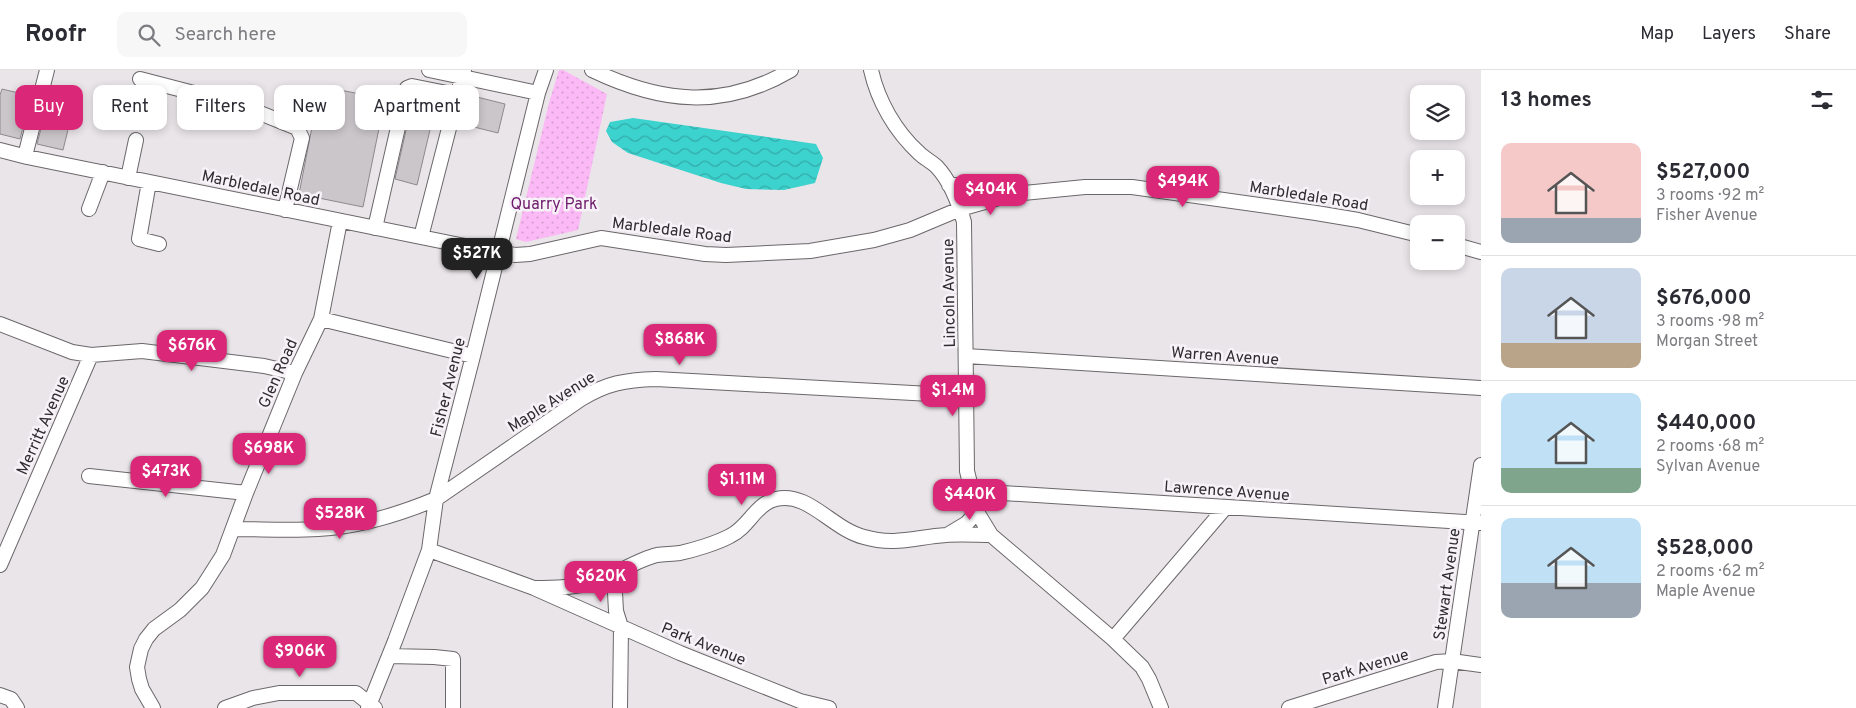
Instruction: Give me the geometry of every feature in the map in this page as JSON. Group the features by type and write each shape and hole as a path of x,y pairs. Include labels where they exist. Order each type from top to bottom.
{"street":[{"path":"25,156 47,70"},
{"path":"429,70 463,73 538,93"},
{"name":"Fisher Avenue","path":"371,706 429,550 436,499 538,93 546,70"},
{"path":"592,70 644,91 670,97 711,98 730,95 755,87 791,70"},
{"name":"Lincoln Avenue","path":"871,70 884,107 899,132 919,153 937,167 949,185 964,222 967,471 977,512 991,535 1113,639 1142,667 1149,679 1160,708"},
{"path":"140,79 240,105 297,128 302,138 285,210"},
{"path":"376,228 398,130"},
{"path":"421,237 448,130"},
{"path":"128,178 136,140"},
{"name":"Marbledale Road","path":"0,150 128,178 515,255 530,254 601,238 705,254 726,255 810,251 866,241 910,230 960,209 1013,194 1107,186 1132,187 1316,213 1358,220 1410,233"},
{"path":"89,209 103,172"},
{"path":"149,182 139,240 159,244"},
{"name":"Marbledale Road","path":"949,185 978,185 1013,194"},
{"name":"Glen Road","path":"153,708 142,689 139,679 137,667 141,649 146,639 154,630 180,610 202,588 223,555 295,373 321,319 340,220"},
{"path":"1465,248 1481,252"},
{"path":"321,319 473,356"},
{"path":"0,324 72,352 91,355 142,351 264,366 295,373"},
{"name":"Merritt Avenue","path":"0,565 91,355"},
{"name":"Warren Avenue","path":"966,356 1481,388"},
{"name":"Maple Avenue","path":"234,529 319,529 360,523 436,499 581,399 604,386 618,382 656,379 967,396"},
{"name":"Stewart Avenue","path":"1445,708 1477,523 1481,465"},
{"path":"90,476 246,493"},
{"name":"Lawrence Avenue","path":"971,491 1477,523"},
{"path":"534,588 563,588 587,584 657,555 681,552 727,538 739,532 760,506 777,499 790,497 800,500 836,525 863,537 887,542 913,541 947,535 991,535"},
{"path":"1113,639 1225,508"},
{"path":"947,535 967,523 977,512"},
{"name":"Park Avenue","path":"429,550 534,588 800,704 829,708"},
{"path":"614,574 616,611 621,627 620,708"},
{"path":"389,656 453,659 453,708"},
{"name":"Park Avenue","path":"1288,708 1436,662 1452,661 1481,665"},
{"path":"225,708 253,698 279,692 356,693 371,706"},
{"path":"0,695 10,699 17,708"}],"green space":[{"name":"Quarry Park","path":"559,70 563,70 607,94 578,230 526,242 516,239 549,103"}],"water":[{"path":"633,118 816,144 823,158 815,183 784,190 746,189 721,183 628,153 612,142 606,131 610,122"}],"building":[{"path":"2,89 15,92 15,130 22,130 20,139 0,134 0,95"},
{"path":"345,91 355,93 355,130 379,130 363,207 299,194 311,130 345,130"},
{"path":"479,98 505,104 498,133 479,128"},
{"path":"41,130 68,130 63,150 37,144"},
{"path":"406,130 430,130 417,185 395,179"}]}
